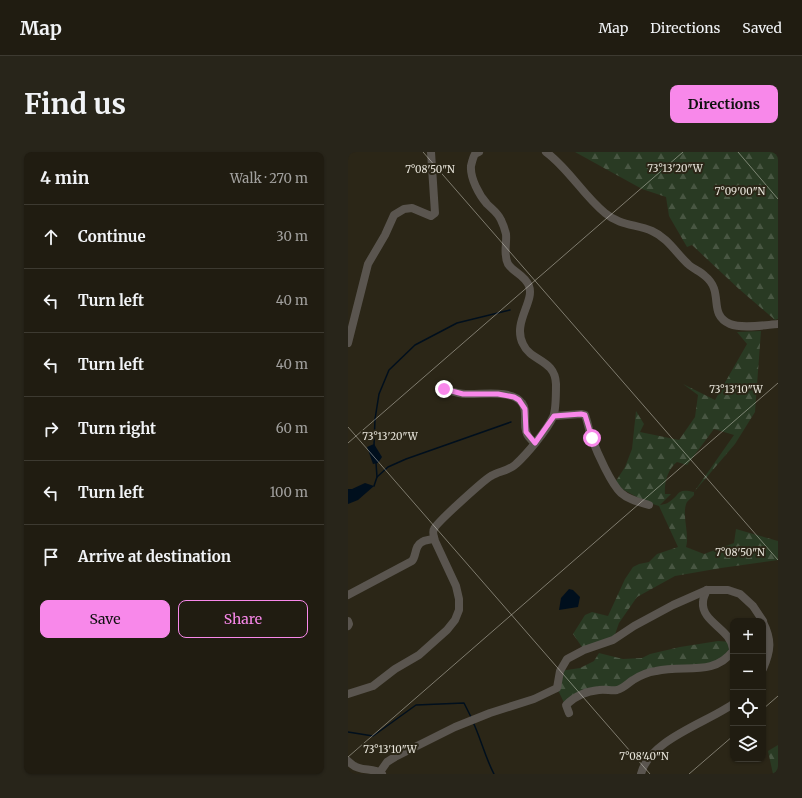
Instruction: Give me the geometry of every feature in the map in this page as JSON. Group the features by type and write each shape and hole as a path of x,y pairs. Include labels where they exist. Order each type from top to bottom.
{"street":[{"path":"348,343 368,264 385,235 394,215 404,209 412,208 431,216 435,213 431,152"},
{"path":"348,694 373,686 395,669 419,655 447,630 455,620 459,610 459,599 456,586 434,538 434,527 490,476 515,465 535,443 554,416 556,383 554,372 549,365 533,355 523,346 520,338 521,320 529,296 530,287 524,277 508,263 505,255 506,234 501,220 482,197 472,174 471,166 473,158 475,154 479,152"},
{"path":"545,152 563,166 604,213 620,223 653,231 662,237 688,264 713,283 717,299 717,311 722,319 731,325 742,326 778,324"},
{"path":"444,389 463,394 498,394 514,397 519,400 525,409 526,432 535,443"},
{"path":"554,416 585,415 592,438 616,488 622,494 631,499 649,505"},
{"path":"348,595 412,561 414,559 416,548 421,542 429,541 434,538"},
{"path":"348,761 354,767 361,770 381,773 387,762 456,727 490,713 534,699 557,688 560,671 567,659 584,650 613,640 634,626 673,605 707,590 728,590 740,594 753,606 761,618"},
{"path":"707,590 702,604 707,616 730,639"},
{"path":"348,621 348,626"},
{"path":"766,629 770,639 766,661"},
{"path":"569,713 566,705 573,699 583,694 599,690 617,690 634,680 655,671 672,668 699,668 716,665 727,658 730,654"},
{"path":"641,774 645,762 650,755 661,746 730,706"}],"green space":[{"path":"575,152 778,152 778,319 775,320 692,245 687,247 669,216 666,197 642,189"},
{"path":"761,331 755,412 735,444 687,502 685,507 687,536 686,547 704,554 734,543 736,529 778,541 778,560 675,576 637,597 619,623 613,640 584,650 573,634 585,615 592,612 608,616 625,579 633,567 649,562 657,554 678,547 659,506 630,494 614,484 625,467 632,449 636,411 644,424 640,432 679,440 695,417 698,395 683,384 715,400 747,344 737,332","holes":["714,429 734,435 694,492 681,492 668,503 660,505 671,494 665,494 665,485 671,468 677,462 687,465"]},
{"path":"718,641 730,642 730,653 716,665 655,671 625,686 573,699 569,713 557,688 560,671 580,668 594,661 599,653 623,659 642,658 650,654 680,647"},
{"path":"778,745 778,774 773,774 768,751"}],"water":[{"path":"374,444 382,457 378,463 373,464 367,447"},
{"path":"365,483 374,486 358,500 348,504 348,489 352,489"},
{"path":"569,589 573,590 580,597 578,607 559,610 561,598"}],"waterway":[{"path":"374,445 375,419 379,394 389,370 415,345 457,323 510,310"},
{"path":"377,477 388,467 406,459 511,422"},
{"path":"374,486 377,477 376,463"},
{"path":"348,732 373,736 416,705 464,703 471,717"},
{"path":"473,722 494,774"}],"route":[{"path":"444,389 463,394 490,393 514,397 523,404 525,409 526,432 535,443 554,416 585,415 592,438"}]}
